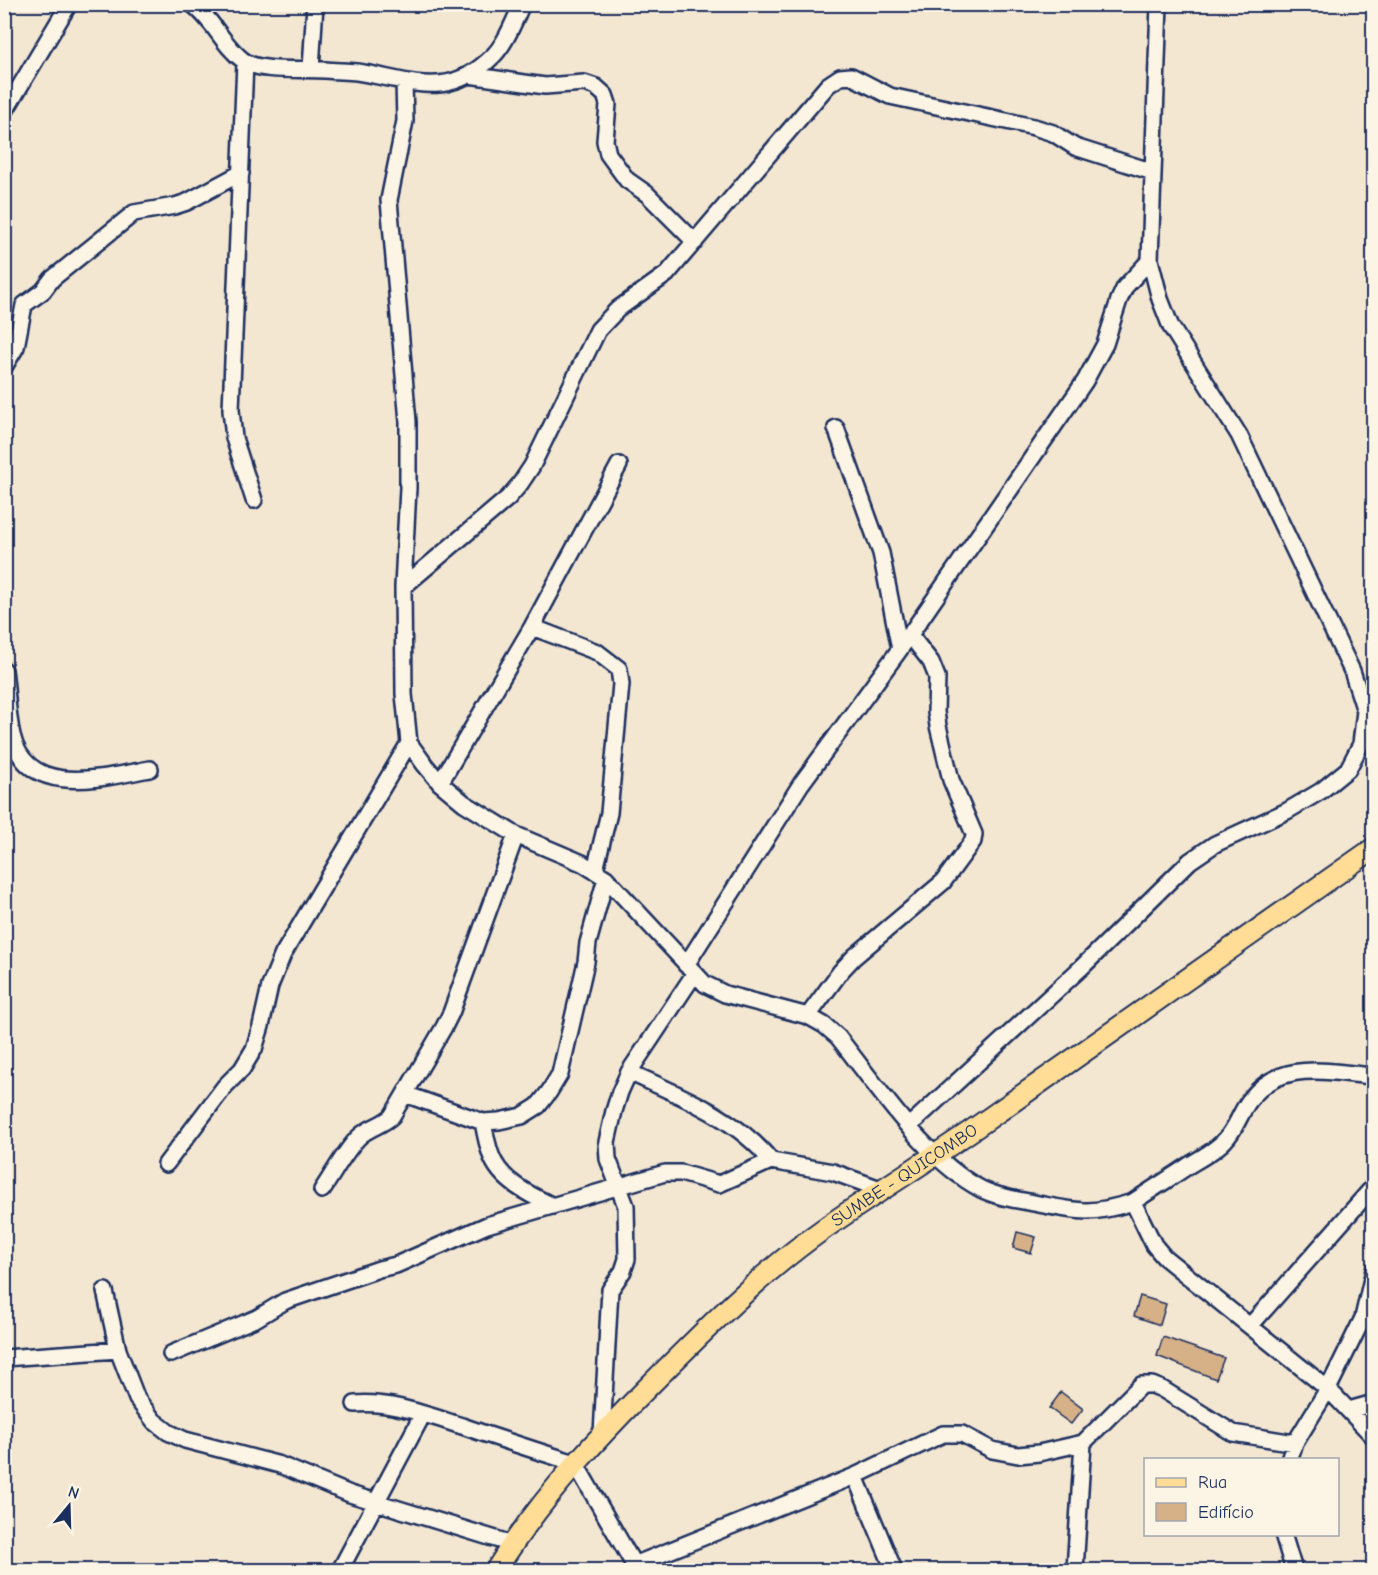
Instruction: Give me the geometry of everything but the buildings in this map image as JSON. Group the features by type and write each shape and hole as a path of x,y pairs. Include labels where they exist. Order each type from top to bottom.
{"main road":[{"name":"SUMBE - QUICOMBO","path":"496,1570 512,1544 575,1463 717,1318 764,1275 825,1228 934,1155 1374,848"}],"street":[{"path":"4,113 69,4"},
{"path":"192,4 246,62 270,69 357,72 404,82 440,85 469,75 494,55 510,30 522,4"},
{"path":"311,69 315,4"},
{"path":"909,1126 1082,967 1190,861 1215,844 1287,812 1321,791 1348,769 1361,744 1365,711 1352,671 1239,435 1172,327 1160,299 1150,260 1159,4"},
{"path":"246,62 231,410 234,438 254,500"},
{"path":"469,75 545,86 584,83 596,87 605,94 608,104 605,141 608,154 627,180 647,194 695,242"},
{"path":"403,587 508,498 532,465 598,330 618,309 667,274 828,85 840,77 851,76 890,96 1034,127 1053,133 1075,147 1153,172"},
{"path":"404,82 405,121 389,200 408,422 408,488 403,587 404,694 409,743 440,783 464,803 516,835 600,874 705,984 725,994 808,1016 824,1025 838,1037 934,1155 980,1188 994,1194 1086,1212 1133,1202 1225,1141 1249,1101 1261,1087 1273,1079 1290,1072 1308,1071 1374,1076"},
{"path":"4,367 16,347 24,305 43,291 52,279 134,213 176,206 241,173"},
{"path":"602,1434 610,1290 623,1271 627,1259 627,1212 620,1187 608,1159 608,1142 620,1092 629,1072 801,784 910,635 1085,381 1105,344 1122,294 1150,260"},
{"path":"836,428 881,553 900,649"},
{"path":"440,783 532,627 620,465"},
{"path":"405,1094 483,1122 499,1121 522,1116 538,1106 560,1074 586,962 600,874 609,813 621,684 619,669 597,652 532,627"},
{"path":"808,1016 847,964 943,882 973,841 974,834 951,780 938,726 937,677 931,662 910,635"},
{"path":"4,670 12,735 19,753 31,766 50,777 72,781 93,780 150,769"},
{"path":"166,1164 225,1086 242,1069 254,1049 270,986 283,954 409,743"},
{"path":"322,1190 355,1142 363,1134 388,1120 451,1013 516,835"},
{"path":"629,1072 705,1108 758,1144 771,1161"},
{"path":"483,1122 495,1164 524,1191 553,1206"},
{"path":"171,1354 257,1318 285,1301 396,1265 487,1225 673,1172 719,1184 771,1161 833,1172 883,1190"},
{"path":"1250,1326 1374,1186"},
{"path":"1133,1202 1154,1245 1164,1257 1328,1389 1374,1437"},
{"path":"1291,1458 1295,1443 1328,1389 1363,1318 1374,1270"},
{"path":"105,1291 118,1350 137,1399 154,1421 168,1432 185,1440 279,1465 342,1492 512,1544"},
{"path":"4,1359 118,1350"},
{"path":"355,1404 370,1402 423,1414 575,1463 636,1568 855,1476 943,1434 962,1434 992,1450 1018,1455 1039,1453 1083,1443 1141,1385 1152,1385 1233,1433 1295,1443"},
{"path":"1349,1410 1374,1403"},
{"path":"340,1570 423,1414"},
{"path":"1075,1570 1083,1443"},
{"path":"855,1476 894,1570"},
{"path":"1284,1536 1294,1570"}]}
